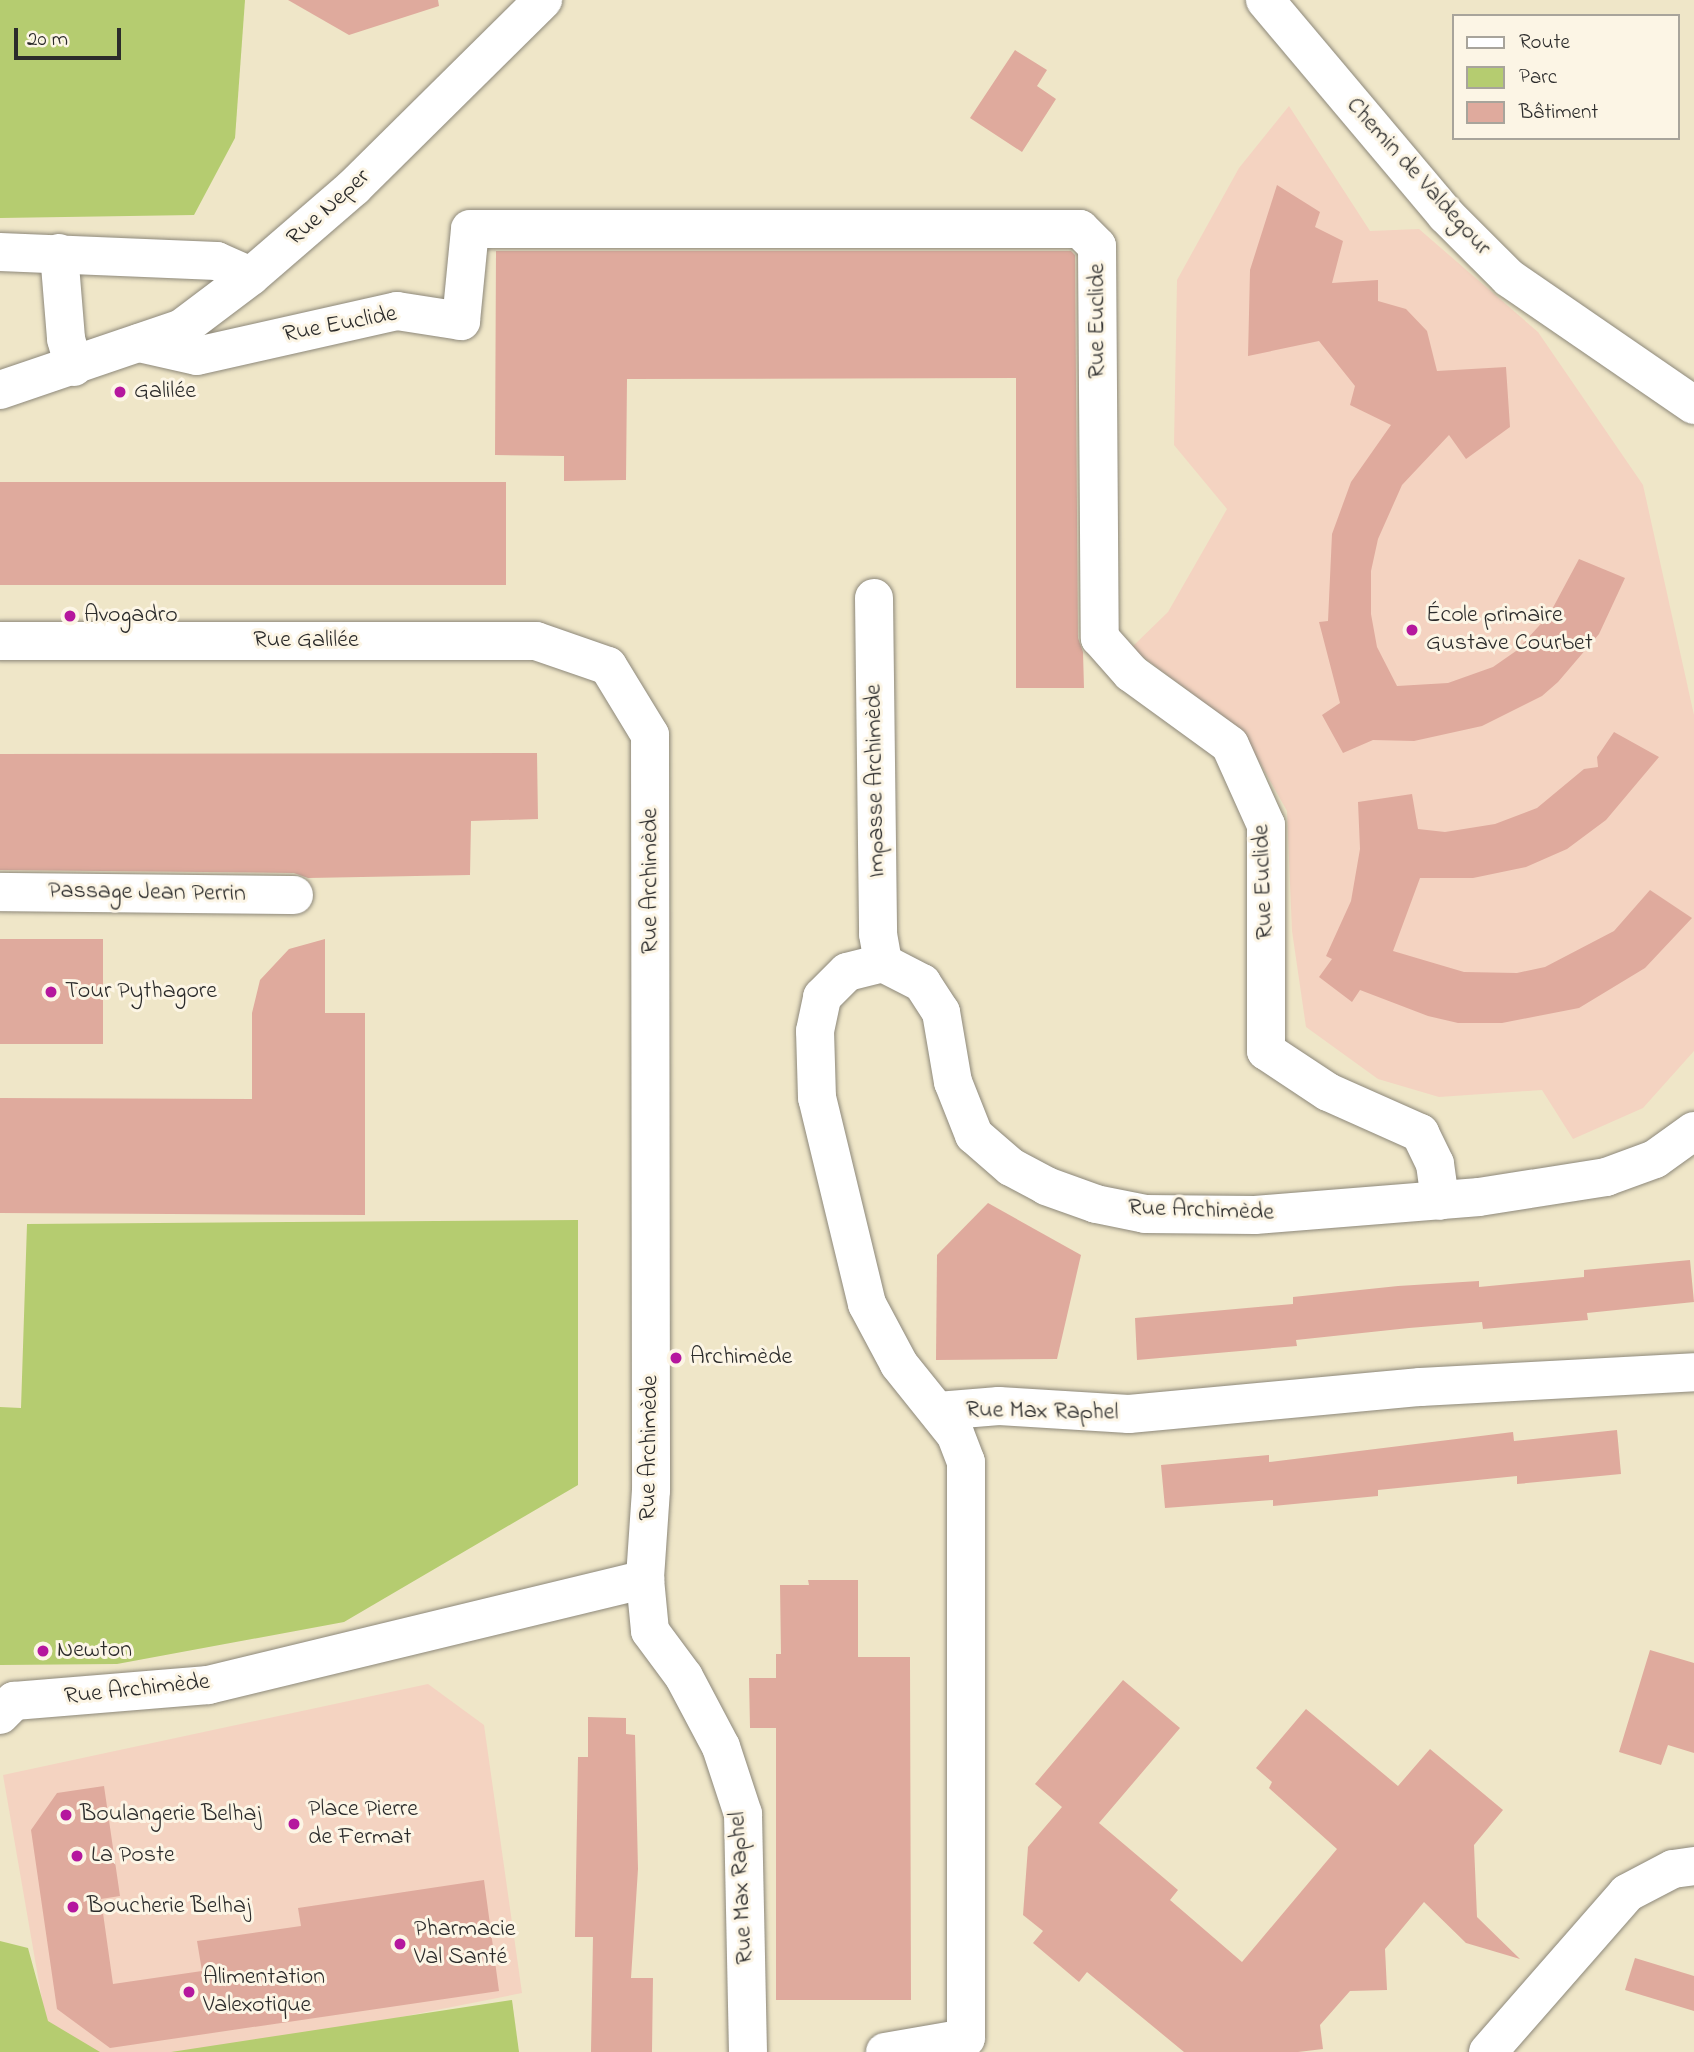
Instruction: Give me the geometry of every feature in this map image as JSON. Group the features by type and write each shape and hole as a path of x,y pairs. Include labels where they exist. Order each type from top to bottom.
{"street":[{"name":"Rue Neper","path":"251,276 411,133 543,0"},
{"name":"Chemin de Valdegour","path":"1265,0 1446,215 1509,278 1694,405"},
{"name":"Rue Euclide","path":"139,343 197,356 397,311 461,321 470,229 1080,229 1097,246 1100,638 1131,673 1230,746 1266,825 1266,1051 1328,1092 1420,1133 1435,1164 1440,1201"},
{"path":"0,252 217,261 251,276 182,328 0,390"},
{"path":"59,253 66,339 74,367"},
{"name":"Impasse Archimède","path":"874,598 878,934 883,963"},
{"name":"Rue Galilée","path":"0,641 536,641 608,666"},
{"name":"Rue Archimède","path":"0,1715 14,1701 208,1685 645,1578 652,1490 650,735 608,666"},
{"name":"Passage Jean Perrin","path":"0,892 295,895"},
{"path":"883,963 848,972 822,997 815,1031 817,1098 867,1304 899,1364 938,1411"},
{"name":"Rue Archimède","path":"883,963 922,983 941,1012 953,1082 974,1135 1011,1167 1046,1186 1096,1204 1145,1214 1255,1215 1440,1201 1606,1177 1655,1159 1694,1131"},
{"name":"Rue Max Raphel","path":"885,2052 951,2046 967,2038 966,1462 938,1411 999,1406 1129,1414 1421,1387 1694,1372"},
{"name":"Rue Max Raphel","path":"645,1578 650,1631 684,1677 721,1747 743,1814 748,2052"},
{"path":"1488,2052 1627,1893 1672,1869 1694,1866"}],"shaded area":[{"name":"École primaire Gustave Courbet","path":"1289,106 1370,231 1419,229 1538,332 1643,485 1694,715 1694,1051 1643,1108 1573,1139 1542,1090 1439,1097 1378,1079 1306,1027 1292,931 1287,811 1242,731 1131,648 1168,612 1227,509 1174,445 1177,280 1239,168"},
{"path":"428,1684 484,1725 522,1993 224,2052 51,2052 3,1775"}],"green space":[{"path":"0,0 245,0 235,138 194,215 0,218"},
{"path":"578,1220 578,1485 344,1622 117,1664 0,1665 0,1407 21,1408 27,1224"},
{"path":"0,1941 28,1948 48,2021 100,2052 0,2052"},
{"path":"512,2000 519,2052 171,2052"}],"building":[{"path":"288,0 438,0 439,6 349,35"},
{"path":"1015,50 1047,70 1037,86 1056,99 1022,152 970,118"},
{"path":"1277,185 1320,212 1315,227 1343,241 1332,283 1378,280 1378,301 1406,309 1427,331 1437,371 1506,367 1510,427 1466,459 1449,435 1402,485 1378,539 1371,571 1371,614 1377,647 1397,686 1448,683 1493,667 1516,651 1549,615 1579,559 1625,578 1599,634 1558,682 1542,696 1482,726 1414,741 1373,740 1343,753 1322,715 1340,703 1319,622 1328,621 1332,534 1351,482 1391,425 1350,405 1355,386 1319,341 1248,356 1250,270"},
{"path":"496,251 1071,251 1075,255 1078,638 1083,652 1084,688 1016,688 1016,378 627,379 626,480 564,481 564,456 495,455"},
{"path":"0,482 506,482 506,585 0,585"},
{"path":"1614,732 1659,757 1606,820 1567,849 1526,867 1473,878 1420,878 1393,951 1464,972 1517,973 1545,967 1614,931 1650,890 1692,918 1645,968 1579,1008 1502,1023 1458,1023 1428,1016 1360,990 1352,1002 1319,977 1332,959 1326,956 1351,901 1360,849 1358,802 1412,794 1418,829 1445,832 1495,824 1537,808 1584,769 1598,767 1597,757"},
{"path":"537,753 538,819 471,821 470,875 308,878 294,873 0,870 0,754"},
{"name":"Tour Pythagore","path":"0,939 103,939 103,1044 0,1044"},
{"path":"325,939 325,1013 365,1013 365,1215 0,1213 0,1098 252,1099 252,1013 260,980 289,949"},
{"path":"988,1203 1081,1255 1057,1359 936,1360 937,1255"},
{"path":"1690,1260 1694,1302 1587,1313 1588,1320 1483,1329 1482,1322 1409,1328 1296,1340 1297,1346 1137,1360 1135,1318 1293,1304 1293,1297 1398,1286 1479,1281 1479,1287 1584,1277 1584,1270"},
{"path":"1617,1430 1621,1474 1517,1484 1517,1476 1378,1490 1378,1496 1273,1506 1273,1500 1165,1508 1161,1465 1269,1455 1269,1462 1513,1432 1514,1441"},
{"path":"808,1580 858,1580 858,1657 910,1657 911,2000 776,2000 776,1728 750,1728 749,1678 776,1678 776,1654 781,1654 780,1585 809,1585"},
{"path":"1650,1650 1694,1663 1694,1753 1668,1745 1661,1765 1619,1752"},
{"path":"1123,1680 1180,1728 1099,1823 1178,1890 1170,1900 1242,1962 1337,1849 1269,1788 1272,1782 1256,1768 1306,1709 1398,1786 1430,1749 1503,1810 1474,1845 1477,1917 1520,1959 1466,1943 1424,1902 1385,1949 1387,1990 1350,1991 1320,2025 1323,2049 1298,2052 1184,2052 1087,1972 1079,1982 1033,1943 1043,1931 1023,1915 1028,1847 1062,1807 1035,1784"},
{"path":"588,1717 626,1718 626,1734 635,1735 638,1869 631,1978 653,1978 652,2052 591,2052 593,1937 575,1937 578,1757 588,1757"},
{"path":"104,1786 120,1896 101,1899 113,1984 202,1971 197,1941 301,1926 298,1908 484,1880 499,1991 110,2048 57,2009 31,1830 57,1793"},
{"path":"1635,1958 1694,1976 1694,2011 1625,1990"}],"place":[{"name":"Galilée","path":"120,392"},
{"name":"Avogadro","path":"70,616"},
{"name":"École primaire Gustave Courbet","path":"1412,630"},
{"name":"Tour Pythagore","path":"51,992"},
{"name":"Archimède","path":"676,1358"},
{"name":"Newton","path":"43,1651"},
{"name":"Boulangerie Belhaj","path":"66,1815"},
{"name":"Place Pierre de Fermat","path":"294,1824"},
{"name":"La Poste","path":"77,1856"},
{"name":"Boucherie Belhaj","path":"73,1907"},
{"name":"Pharmacie Val Santé","path":"400,1944"},
{"name":"Alimentation Valexotique","path":"189,1992"}]}
